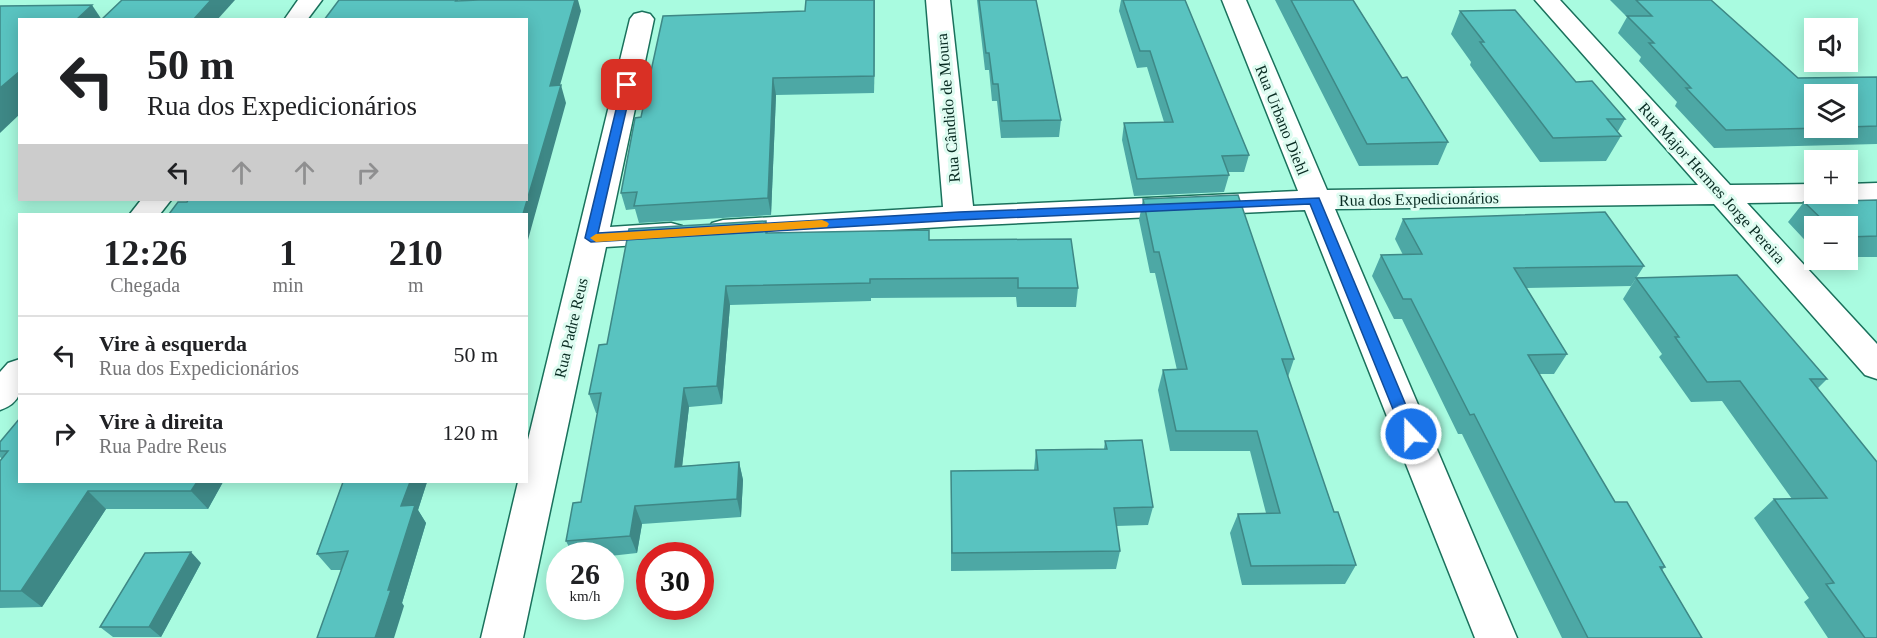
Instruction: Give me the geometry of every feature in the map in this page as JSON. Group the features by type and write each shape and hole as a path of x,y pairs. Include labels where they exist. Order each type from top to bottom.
{"street":[{"path":"296,18 310,0"},
{"name":"Rua Cândido de Moura","path":"938,0 959,216"},
{"name":"Rua Urbano Diehl","path":"1234,0 1314,200 1496,638"},
{"name":"Rua Major Hermes Jorge Pereira","path":"1547,0 1877,366"},
{"name":"Rua Padre Reus","path":"502,638 642,19"},
{"path":"1858,193 1877,192"},
{"name":"Rua dos Expedicionários","path":"591,238 959,216 1314,200 1804,193"},
{"path":"146,213 155,201"},
{"path":"0,396 18,374"}],"building":[{"path":"122,0 211,0 195,18 103,18"},
{"path":"339,0 575,0 550,86 561,85 528,197 528,18 326,18"},
{"path":"806,0 874,0 874,76 773,78 768,198 634,206 637,192 621,193 635,118 641,117 663,16 805,11"},
{"path":"979,0 1036,0 1061,120 1002,121 998,84 993,84 989,53 986,53"},
{"path":"1123,0 1185,0 1249,155 1222,156 1229,175 1137,179 1124,123 1173,122 1150,51 1140,51"},
{"path":"1291,0 1353,0 1402,78 1407,77 1448,142 1367,144"},
{"path":"1636,0 1711,0 1798,78 1877,77 1877,126 1858,127 1858,84 1804,84 1804,128 1726,130 1686,88 1691,88 1649,43 1654,43 1627,16 1652,16"},
{"path":"92,5 78,18 18,18 18,73 0,88 0,6"},
{"path":"1515,10 1576,82 1592,81 1625,119 1607,119 1621,136 1553,138 1480,42 1484,42 1460,11"},
{"path":"1238,195 1294,359 1282,359 1334,512 1338,512 1356,565 1251,566 1238,514 1280,513 1257,431 1176,431 1163,370 1187,369 1159,252 1154,252 1143,199"},
{"path":"1877,200 1877,236 1858,237 1858,216 1819,216 1806,204 1858,204 1858,201"},
{"path":"527,201 523,213 170,213 178,202"},
{"path":"1605,212 1644,266 1514,268 1567,354 1528,355 1615,502 1627,502 1665,567 1660,567 1702,638 1588,638 1474,414 1470,415 1411,299 1403,299 1381,255 1422,254 1403,219"},
{"path":"766,221 766,233 929,230 929,240 1071,239 1078,288 1018,288 1018,278 870,279 870,283 726,286 717,386 684,388 675,467 739,462 737,499 635,506 630,536 566,541 573,503 581,502 601,393 589,394 599,345 607,344 629,229"},
{"path":"1737,275 1827,379 1810,379 1877,462 1877,638 1865,638 1826,584 1834,583 1774,499 1827,498 1740,381 1707,382 1675,337 1679,337 1636,278"},
{"path":"18,420 18,483 196,483 191,491 88,491 21,591 0,591 0,461 8,451 0,451 0,442"},
{"path":"1142,440 1153,507 1114,508 1120,551 952,553 951,471 1038,470 1036,450 1107,449 1105,441"},
{"path":"343,483 410,483 401,506 415,505 375,638 317,638 348,551 317,554"},
{"path":"191,552 149,627 100,627 145,553"}],"slow traffic":[{"path":"596,238 822,224"}],"route":[{"path":"627,85 591,238 959,216 1314,200 1411,434"}]}
